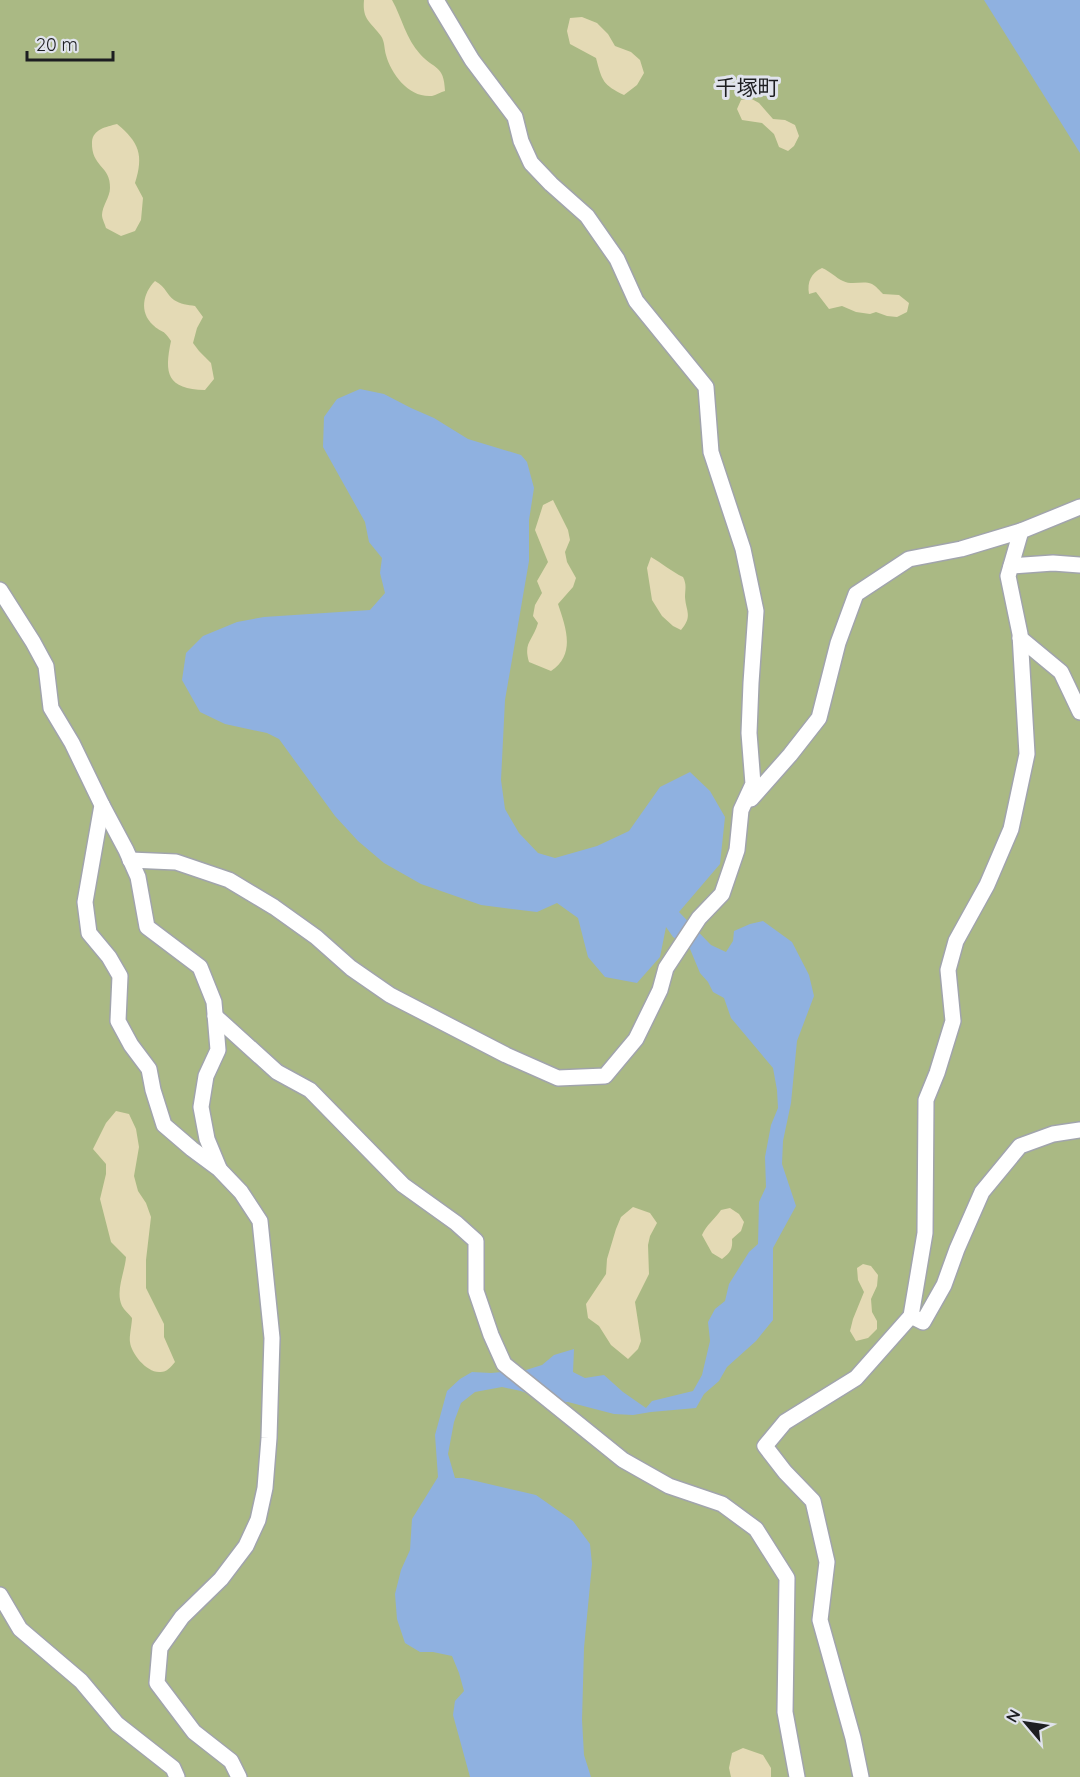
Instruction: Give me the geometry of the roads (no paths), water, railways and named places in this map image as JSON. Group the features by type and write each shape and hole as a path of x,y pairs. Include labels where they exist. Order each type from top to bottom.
{"lane":[{"path":"130,860 176,862 229,879 316,937 351,968 390,995 506,1055 558,1078 605,1076 636,1039 660,990 666,968 699,918 722,894 737,850 741,810 753,784 750,733 756,611 743,549 711,452 706,387 636,300 617,259 587,216 531,163 521,141 515,117 472,60 436,0"},
{"path":"741,810 790,755 819,718 838,643 855,594 909,559 961,549 1021,531 1080,507"},
{"path":"861,1777 853,1738 820,1620 827,1562 813,1501 785,1472 765,1446 786,1422 856,1378 910,1316 925,1233 926,1100 953,1021 948,970 956,941 987,885 1011,829 1027,754 1020,638 1008,576 1021,531"},
{"path":"1011,566 1053,563 1080,566"},
{"path":"0,590 46,666 51,708 72,743 138,877 147,927 200,967 214,1002 218,1050 206,1077 201,1107 207,1139 219,1169"},
{"path":"1020,638 1061,672 1080,712"},
{"path":"102,805 85,902 89,933 109,957 120,976 118,1021 130,1045 149,1069 164,1125 219,1169 241,1192 260,1221 273,1338 265,1488 258,1520 246,1546 221,1579 182,1617 160,1648 157,1683 194,1732 231,1761 239,1777"},
{"path":"215,1016 277,1072 310,1090 403,1185 456,1222 476,1241 476,1292 504,1364 623,1460 669,1486 722,1504 756,1529 787,1578 785,1712 797,1777"},
{"path":"910,1316 923,1322 944,1285 982,1192 1020,1146 1053,1134 1080,1130"},
{"path":"0,1595 20,1629 81,1681 117,1724 173,1767 177,1777"}],"water":[{"path":"984,0 1080,0 1080,153"},
{"path":"360,389 384,394 434,418 468,439 521,455 527,462 534,488 529,520 529,561 505,700 501,780 505,809 519,833 538,853 555,858 597,846 629,831 660,787 690,772 710,791 725,817 720,864 679,912 711,945 726,952 733,941 734,931 763,921 792,942 809,975 814,996 797,1041 791,1103 783,1141 782,1164 796,1206 773,1248 773,1320 756,1341 727,1367 719,1381 704,1394 696,1408 633,1415 614,1414 568,1402 552,1403 521,1391 502,1387 475,1392 461,1403 454,1422 448,1454 455,1478 536,1495 573,1521 590,1544 592,1564 584,1648 582,1720 584,1755 591,1777 470,1777 453,1715 455,1701 464,1691 452,1656 420,1652 405,1643 397,1619 395,1594 401,1570 410,1550 412,1519 438,1477 435,1435 447,1391 472,1372 526,1370 542,1365 554,1355 574,1349 573,1372 585,1378 604,1375 646,1408 652,1401 693,1391 702,1375 710,1341 708,1322 715,1309 725,1301 729,1284 749,1252 758,1244 759,1202 766,1187 765,1157 771,1125 778,1108 777,1090 773,1068 731,1018 724,998 713,992 700,973 690,949 673,937 666,927 660,957 637,983 605,977 588,957 578,918 557,903 537,912 481,905 421,884 384,863 358,841 335,816 279,739 267,733 225,724 200,712 182,680 186,653 203,636 237,622 264,617 370,610 385,593 380,573 382,558 369,542 365,522 323,447 324,417 337,399"}],"district":[{"name":"千塚町","path":"747,88"}]}
